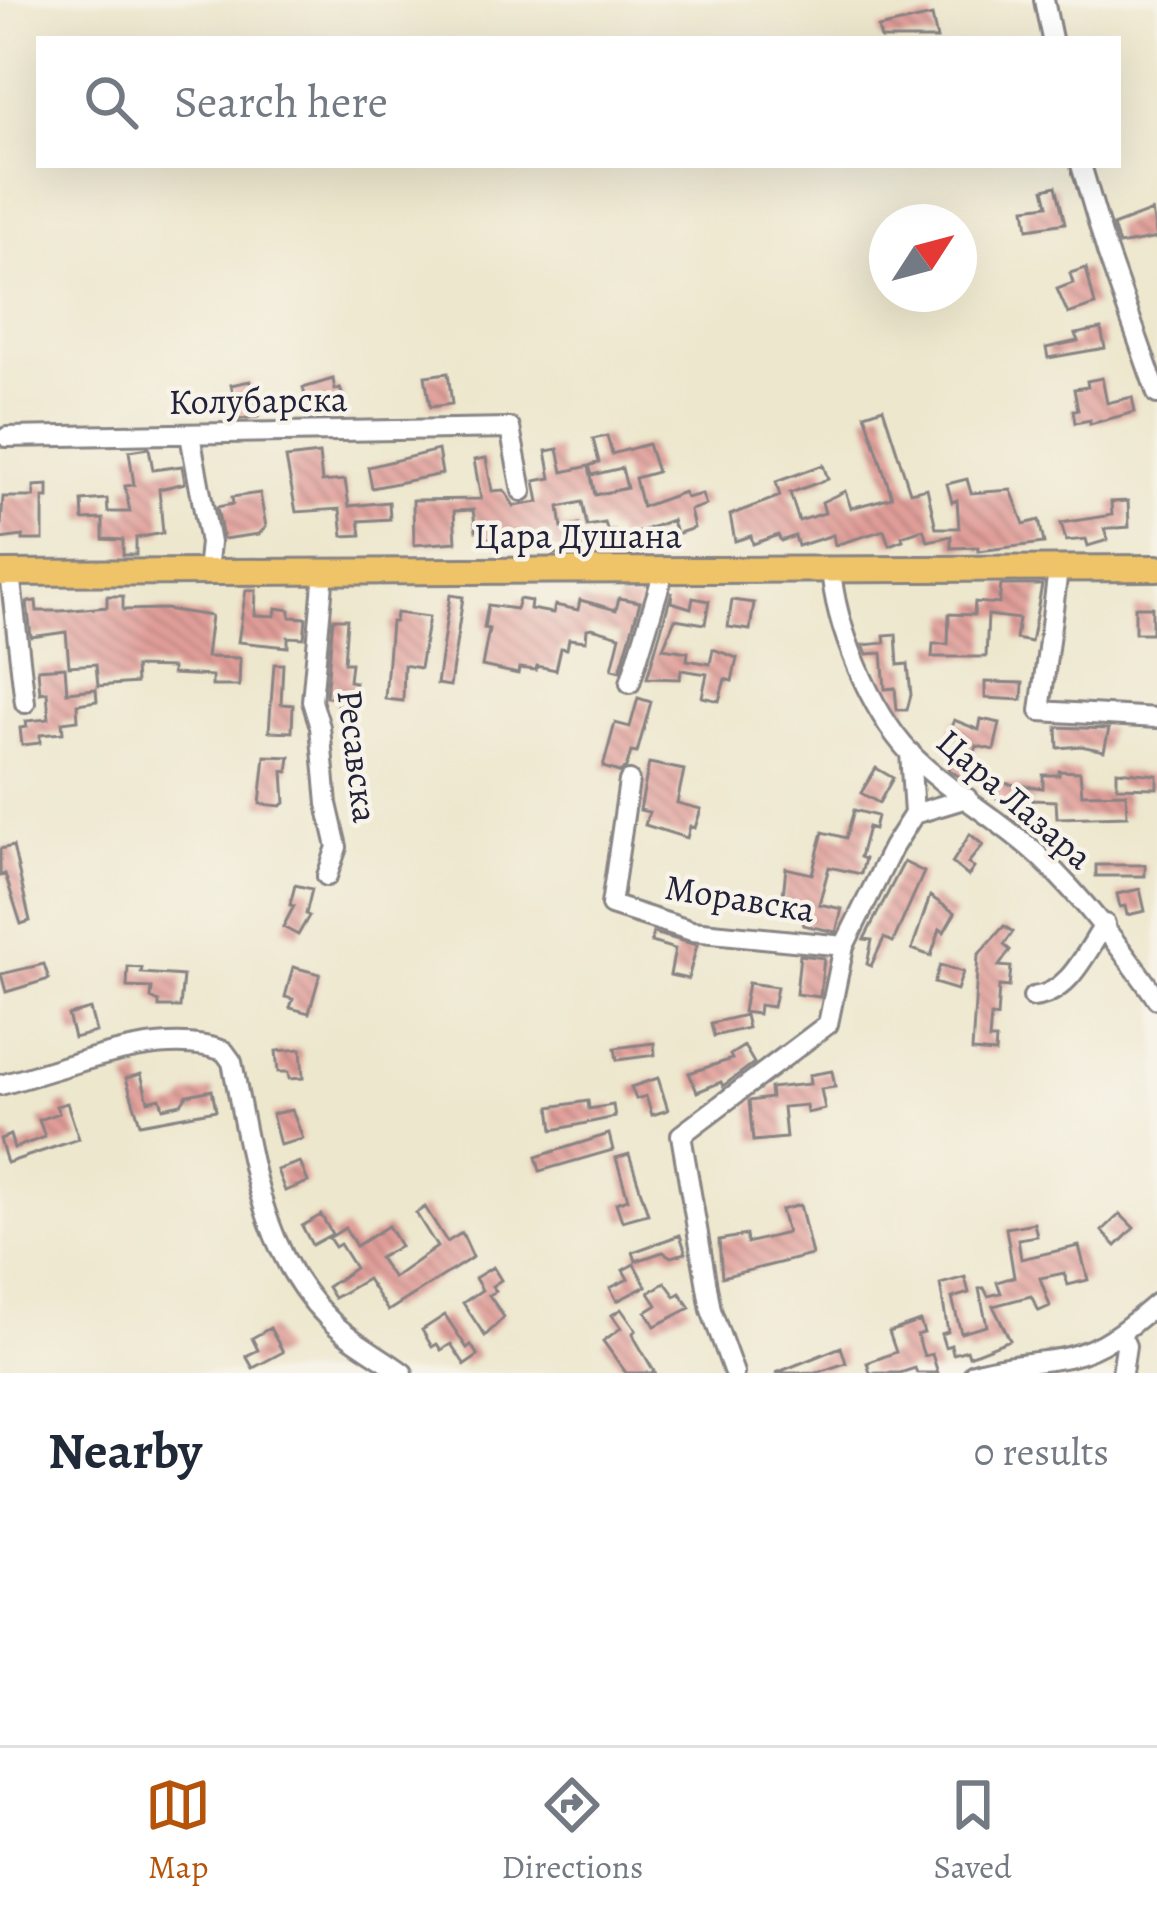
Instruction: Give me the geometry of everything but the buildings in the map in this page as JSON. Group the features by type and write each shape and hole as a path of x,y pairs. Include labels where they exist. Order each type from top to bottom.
{"main road":[{"name":"Цара Душана","path":"5,573 1157,568"}],"street":[{"path":"1044,0 1051,36"},
{"path":"1083,168 1157,394"},
{"name":"Колубарска","path":"7,436 510,428 522,491"},
{"path":"190,435 210,543 207,571"},
{"name":"Цара Лазара","path":"832,568 837,609 860,670 910,752 1037,854 1105,924 1157,999"},
{"path":"1058,570 1040,711 1157,718"},
{"path":"630,683 664,571"},
{"name":"Ресавска","path":"324,572 312,700 337,847 327,876"},
{"path":"5,573 25,703"},
{"path":"734,1373 711,1310 681,1135 828,1024 844,946 914,814 910,752"},
{"name":"Моравска","path":"628,781 610,904 692,932 844,946"},
{"path":"914,814 967,798"},
{"path":"1033,997 1050,996 1061,987 1105,924"},
{"path":"0,1085 115,1053 179,1042 224,1051 232,1062 266,1221 277,1247 331,1322 403,1373"},
{"path":"974,1373 1013,1362 1073,1356 1120,1334 1157,1303"},
{"path":"1120,1334 1126,1346 1122,1373"}]}
